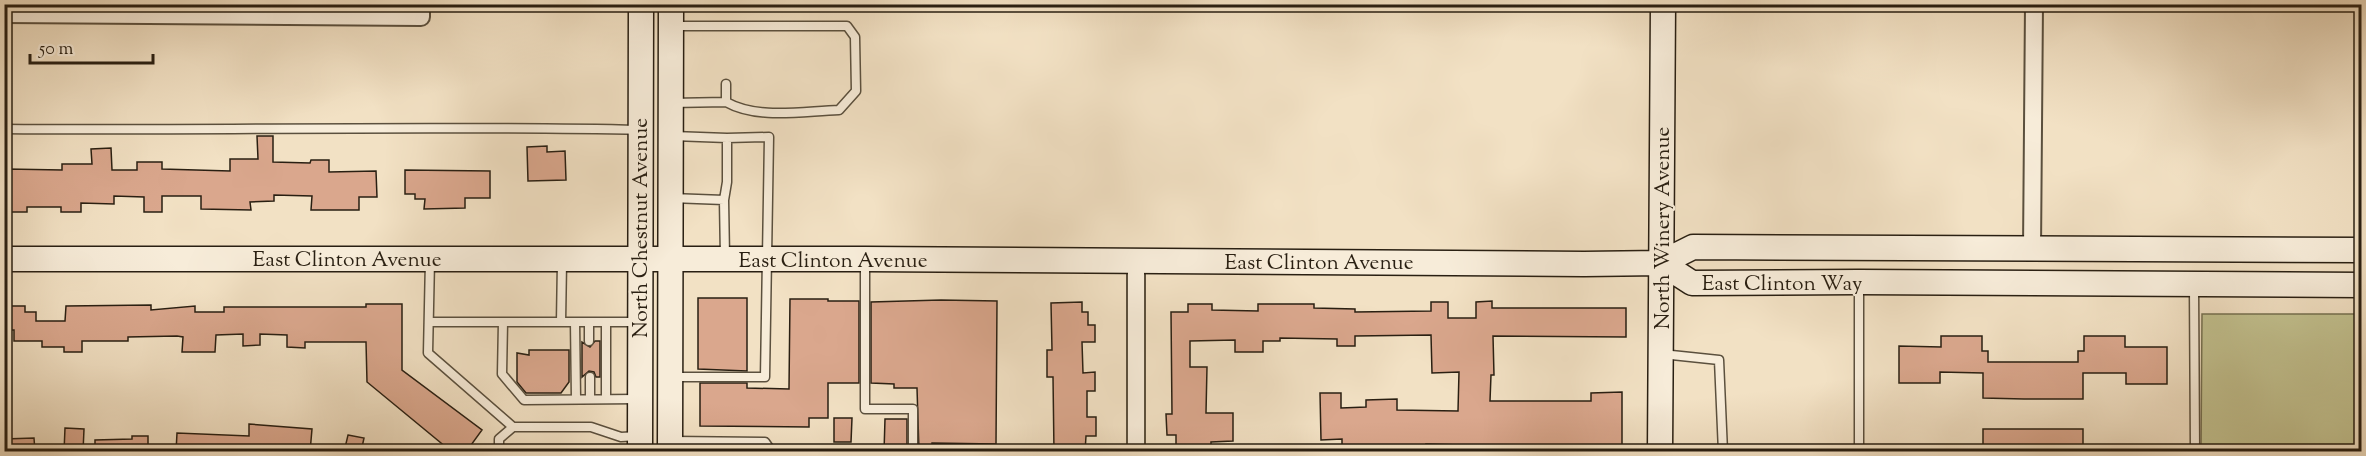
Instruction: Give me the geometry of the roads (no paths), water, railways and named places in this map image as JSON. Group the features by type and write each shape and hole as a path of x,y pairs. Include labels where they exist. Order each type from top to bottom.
{"main road":[{"name":"North Chestnut Avenue","path":"640,444 641,4"},
{"name":"North Winery Avenue","path":"1660,452 1663,4"},
{"name":"North Chestnut Avenue","path":"670,446 671,15"},
{"name":"East Clinton Way","path":"1661,263 1693,247 2361,250"},
{"name":"East Clinton Avenue","path":"4,259 865,259 1661,263"},
{"name":"East Clinton Way","path":"1661,263 1692,283 2361,285"}],"street":[{"path":"2032,249 2034,4"},
{"path":"4,14 421,10"},
{"path":"1136,261 1136,452"}],"lane":[{"path":"671,15 847,26 855,37 856,91 839,110 769,112 738,109 726,102 671,103"},
{"path":"726,84 726,102"},
{"path":"4,129 182,131 548,128 640,130"},
{"path":"670,377 765,377 768,137 671,136"},
{"path":"725,259 724,200 728,182 727,138"},
{"path":"671,198 724,200"},
{"path":"430,259 428,354 513,427"},
{"path":"561,322 562,259"},
{"path":"865,259 865,409 912,409 913,452"},
{"path":"1858,282 1859,452"},
{"path":"2194,284 2195,452"},
{"path":"429,322 640,322"},
{"path":"503,322 502,374 524,400 640,399"},
{"path":"575,322 576,399"},
{"path":"589,322 589,342"},
{"path":"606,322 606,399"},
{"path":"1661,354 1719,360 1723,447"},
{"path":"590,377 590,399"},
{"path":"499,452 499,439 513,427 591,427 640,444"},
{"path":"670,446 765,442 772,452"}]}
